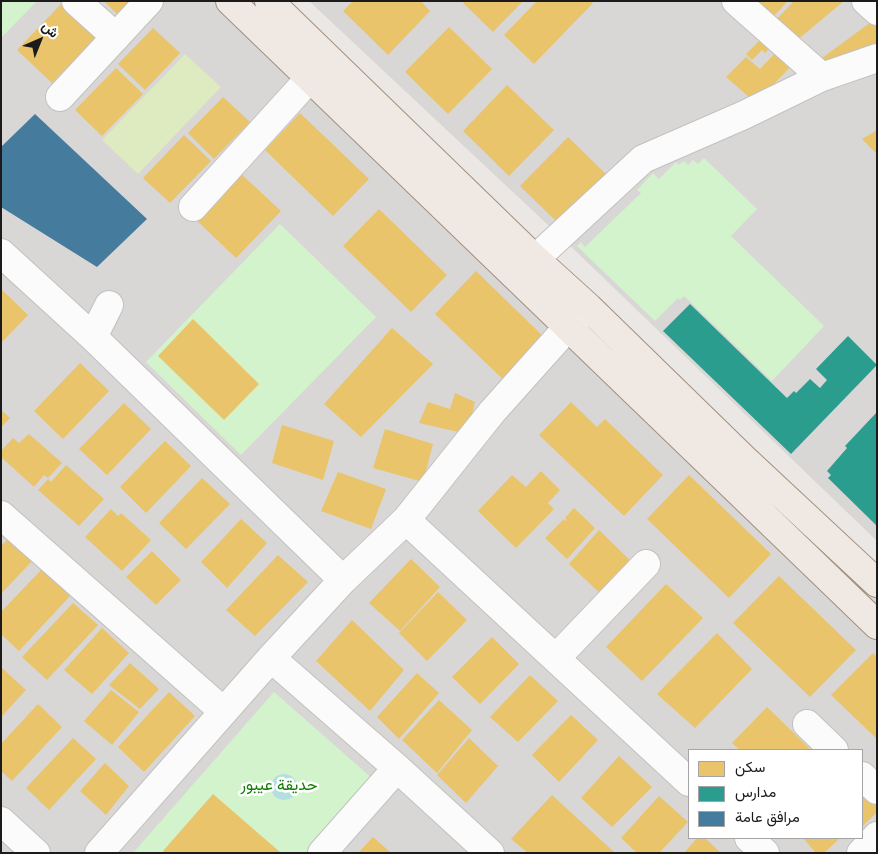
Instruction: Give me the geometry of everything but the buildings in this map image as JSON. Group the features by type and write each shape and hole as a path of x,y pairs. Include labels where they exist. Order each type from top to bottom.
{"main road":[{"path":"230,1 877,625"},
{"path":"269,1 535,259 588,307 744,459 877,583"}],"street":[{"path":"76,1 116,37"},
{"path":"60,97 148,1"},
{"path":"736,1 822,77"},
{"path":"866,1 877,10"},
{"path":"535,259 644,159 744,115 822,77 877,58"},
{"path":"193,207 310,78"},
{"path":"1,253 93,337 343,580"},
{"path":"93,337 109,305"},
{"path":"99,853 271,658 343,580 406,520 492,412 588,307"},
{"path":"1,515 224,711"},
{"path":"406,520 688,781"},
{"path":"556,658 646,564"},
{"path":"271,658 490,853"},
{"path":"807,724 833,749"},
{"path":"322,853 396,768"},
{"path":"863,777 877,790"},
{"path":"1,821 36,853"},
{"path":"861,853 877,836"},
{"path":"750,839 765,853"}],"shaded area":[{"path":"1,1 256,1 877,594 877,853 1,853"},
{"path":"157,1 204,1 289,80 254,116 146,13"},
{"path":"309,1 877,1 877,541 563,239"},
{"path":"1,57 40,97 1,134"},
{"path":"156,216 200,260 130,337 77,290"}],"green space":[{"path":"1,1 37,1 1,38"},
{"path":"185,54 221,87 138,174 102,140"},
{"path":"704,158 757,209 731,236 824,326 772,381 684,296 680,300 678,298 655,321 577,246 581,242 585,247 641,193 637,190 653,173 659,179 676,162 679,165 684,161 688,165 693,160 698,164"},
{"path":"280,224 376,317 241,455 146,362"},
{"name":"حديقة عيبور","path":"274,692 374,780 310,853 133,853"}],"water":[{"path":"284,774 293,778 297,787 293,796 284,800 275,796 271,787 275,778"}]}
